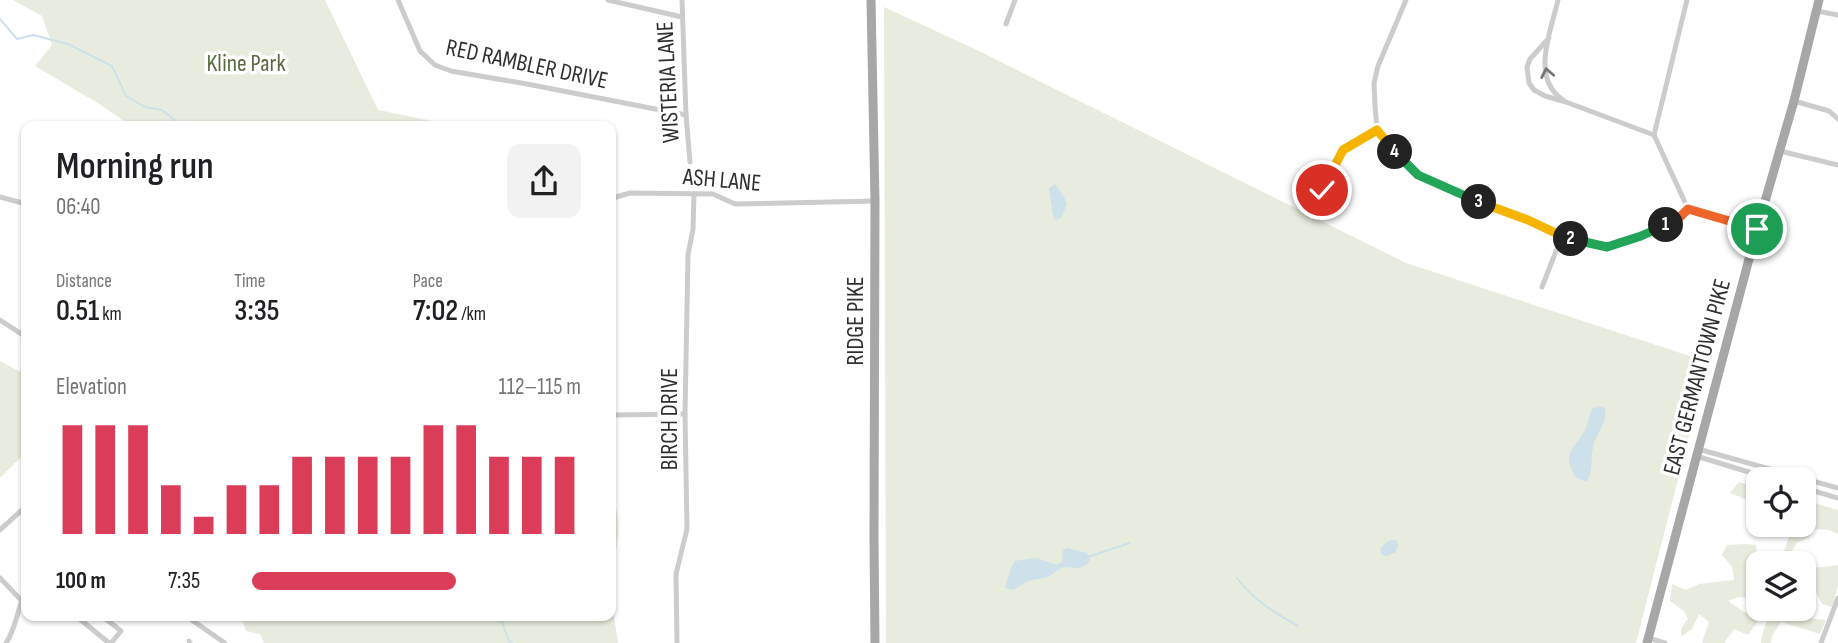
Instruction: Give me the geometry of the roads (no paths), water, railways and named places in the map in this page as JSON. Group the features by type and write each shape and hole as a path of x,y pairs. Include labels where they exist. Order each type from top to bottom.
{"main road":[{"name":"RIDGE PIKE","path":"871,0 875,201 875,643"},
{"name":"EAST GERMANTOWN PIKE","path":"1648,641 1819,0"}],"street":[{"name":"RED RAMBLER DRIVE","path":"398,0 420,51 435,65 451,72 686,115"},
{"path":"608,0 682,17"},
{"name":"WISTERIA LANE","path":"682,0 690,162"},
{"path":"1006,24 1015,0"},
{"path":"1406,0 1378,65 1374,83 1377,130 1418,175 1562,236 1607,247 1671,223 1688,209"},
{"path":"1558,0 1545,62 1550,88 1566,102"},
{"path":"1687,0 1654,135 1688,209 1757,229"},
{"path":"1817,11 1838,15"},
{"path":"1549,38 1530,59 1527,67 1529,83 1534,90 1654,135"},
{"path":"1794,101 1829,111 1838,119"},
{"path":"1322,190 1343,150 1377,130"},
{"path":"1780,151 1838,166"},
{"name":"ASH LANE","path":"616,197 630,193 713,194 735,204 875,201"},
{"name":"BIRCH DRIVE","path":"677,643 676,574 687,529 685,414 688,255 693,229 694,194"},
{"path":"0,197 21,203"},
{"path":"1542,287 1562,236"},
{"path":"0,320 21,334"},
{"path":"616,414 685,414"},
{"path":"1697,453 1746,470"},
{"path":"1697,453 1838,488"},
{"path":"1816,492 1838,498"},
{"path":"0,530 21,511"},
{"path":"0,579 21,600 15,627 6,643"},
{"path":"1821,643 1838,598"},
{"path":"84,621 110,643 121,631 108,621"},
{"path":"193,621 225,643"},
{"path":"1648,641 1665,643"}],"water":[{"path":"1055,184 1067,205 1061,218 1055,220 1049,188"},
{"path":"1593,408 1605,408 1605,418 1594,442 1587,482 1575,477 1569,456 1585,430"},
{"path":"1396,540 1396,552 1387,556 1381,555 1383,546"},
{"path":"1067,548 1087,553 1090,560 1088,564 1079,568 1063,567 1048,577 1028,581 1013,590 1005,587 1015,561 1036,558 1057,565 1062,562 1063,550"}],"waterway":[{"path":"0,19 17,39 33,35 68,44 112,66 126,96 145,107 162,110 176,121"},
{"path":"1088,557 1130,543"},
{"path":"1237,578 1257,599 1298,626"},
{"path":"502,621 512,643"}],"park label":[{"name":"Kline Park","path":"246,63"}]}
